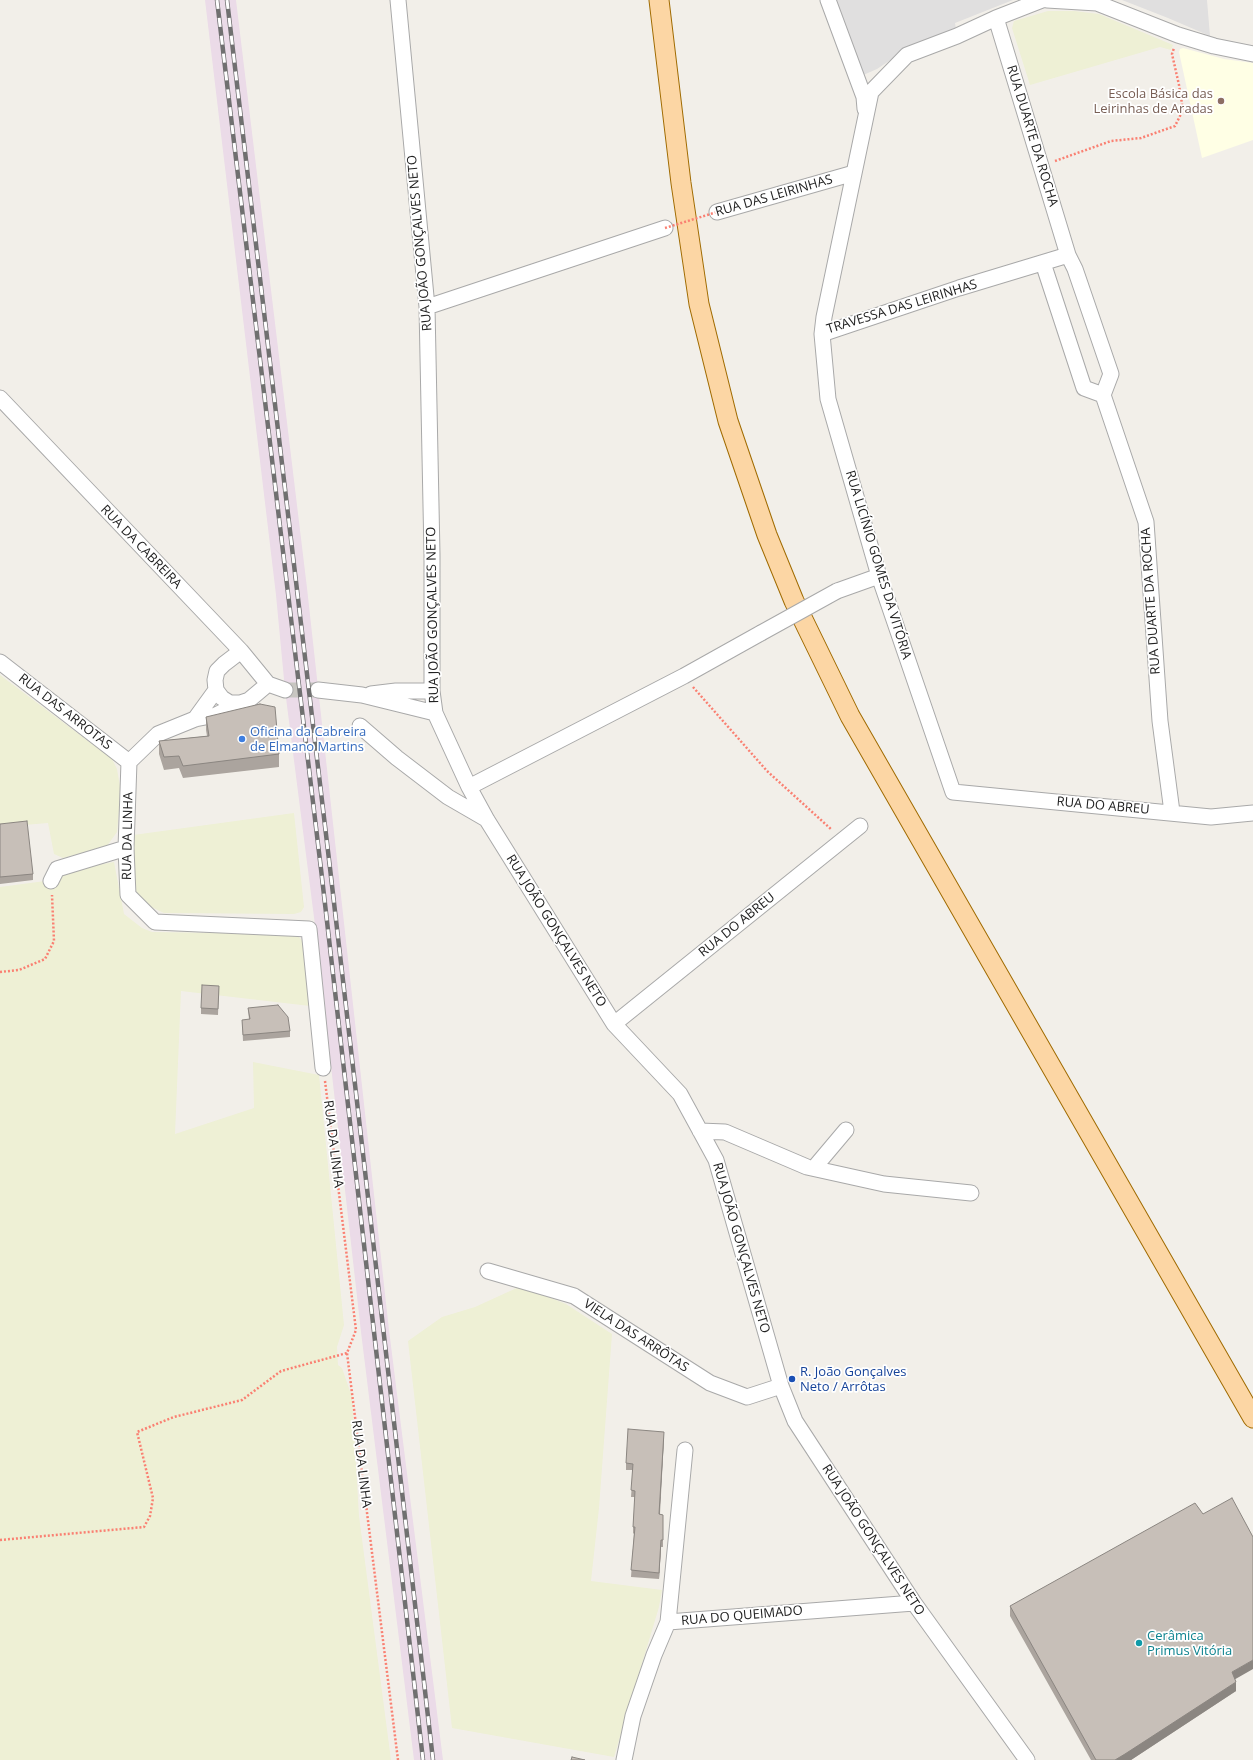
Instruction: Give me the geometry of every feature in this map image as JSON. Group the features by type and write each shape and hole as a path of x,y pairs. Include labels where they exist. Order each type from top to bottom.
{"main road":[{"path":"659,0 699,304 728,421 767,535 794,601 850,716 1253,1418"}],"street":[{"name":"RUA JOÃO GONÇALVES NETO","path":"398,0 427,307 432,556 432,691 435,714 469,787 487,820 614,1024 680,1094 716,1160 781,1386 795,1421 914,1603 1027,1760"},
{"path":"828,0 864,97 866,117"},
{"path":"854,174 871,92 907,55 957,36 996,18 1042,0"},
{"path":"1047,0 1097,3 1178,35 1214,46 1251,52"},
{"name":"RUA DUARTE DA ROCHA","path":"996,18 1068,255 1075,269 1111,374 1103,395 1146,522 1160,721 1172,812"},
{"name":"RUA DAS LEIRINHAS","path":"717,212 854,174"},
{"name":"TRAVESSA DAS LEIRINHAS","path":"854,174 822,334 1068,255"},
{"path":"427,307 665,228"},
{"path":"1043,263 1084,388 1103,395"},
{"name":"RUA LICÍNIO GOMES DA VITÓRIA","path":"822,334 828,398 879,576 953,792"},
{"name":"RUA DA CABREIRA","path":"0,398 241,651 268,684"},
{"path":"469,787 684,676 837,591 879,576"},
{"path":"240,703 230,703 222,698 216,690 214,680 217,671 241,651"},
{"name":"RUA DAS ARROTAS","path":"0,662 129,762"},
{"path":"129,762 158,734 195,719 216,715 249,700 268,684 285,690"},
{"path":"195,719 216,690"},
{"path":"318,690 362,695 435,714"},
{"path":"362,695 396,691 432,691"},
{"path":"360,726 397,758 448,797 487,820"},
{"name":"RUA DA LINHA","path":"129,762 126,848 128,895 155,922 309,929 323,1068"},
{"name":"RUA DO ABREU","path":"953,792 1172,812 1211,817 1253,812"},
{"name":"RUA DO ABREU","path":"614,1024 860,826"},
{"path":"52,881 58,869 126,848"},
{"path":"814,1168 846,1130"},
{"path":"700,1131 725,1132 807,1167 884,1184 971,1193"},
{"name":"VIELA DAS ARRÔTAS","path":"488,1271 574,1296 710,1383 747,1397 781,1386"},
{"path":"668,1622 685,1450"},
{"name":"RUA DO QUEIMADO","path":"624,1760 633,1716 654,1655 668,1622 914,1603"}],"path":[{"path":"1041,165 1111,141 1141,138 1175,126 1183,110 1172,54 1178,35"},
{"name":"RUA DAS LEIRINHAS","path":"665,228 717,212"},
{"path":"684,676 767,771 843,841"},
{"path":"0,972 19,970 45,959 54,941 52,881"},
{"name":"RUA DA LINHA","path":"323,1068 356,1330 347,1353 398,1760"},
{"path":"0,1540 144,1527 150,1516 153,1498 137,1432 174,1417 242,1400 281,1371 347,1353"}],"shaded area":[{"path":"205,0 236,0 307,588 389,1330 443,1760 414,1760 361,1332 316,933 285,690 276,595"},
{"path":"834,0 1013,0 955,23 956,29 913,45 877,69 861,76"},
{"path":"1122,0 1207,0 1210,36 1168,18"},
{"path":"1048,11 1074,11 1099,14 1173,45 1171,50 1160,47 1030,85 1012,28 1014,21"},
{"name":"Escola Básica das Leirinhas de Aradas","path":"1183,48 1224,59 1253,63 1253,140 1202,158 1179,52 1180,49"},
{"path":"0,675 112,759 117,769 120,786 119,811 117,832 107,846 63,858 54,854 48,823 0,827"},
{"path":"294,813 304,907 301,912 294,914 164,913 147,905 139,897 135,888 133,835"},
{"path":"114,862 124,914 142,928 152,932 292,934 299,937 306,946 310,1006 181,991 175,1134 254,1108 253,1062 319,1075 344,1325 337,1347 338,1365 342,1368 352,1397 359,1516 391,1760 0,1760 0,887 45,881 62,872"},
{"path":"521,1286 566,1304 612,1334 599,1508 591,1581 662,1590 659,1607 614,1757 452,1728 408,1341 442,1317 475,1307"}],"building":[{"name":"Oficina da Cabreira de Elmano Martins","path":"260,704 275,707 279,754 183,766 179,756 164,757 159,741 209,736 206,717"},
{"path":"27,821 33,874 0,877 0,824"},
{"path":"202,985 219,986 218,1009 201,1008"},
{"path":"278,1005 288,1017 290,1031 243,1035 242,1020 250,1019 248,1008"},
{"path":"628,1429 664,1432 659,1514 663,1515 663,1540 661,1540 659,1573 631,1570 635,1527 633,1527 635,1491 631,1490 633,1464 626,1463"},
{"name":"Cerâmica Primus Vitória","path":"1232,1498 1253,1537 1253,1660 1232,1672 1236,1682 1125,1754 1115,1760 1096,1760 1010,1606 1195,1503 1203,1514"},
{"path":"572,1757 585,1760 571,1760"}],"tunnel":[{"path":"285,690 318,690"}],"railway":[{"path":"217,0 321,869 423,1760"},
{"path":"227,0 330,868 433,1760"}],"place":[{"name":"Escola Básica das Leirinhas de Aradas","path":"1221,101"},
{"name":"Oficina da Cabreira de Elmano Martins","path":"242,739"},
{"name":"R. João Gonçalves Neto / Arrôtas","path":"792,1379"},
{"name":"Cerâmica Primus Vitória","path":"1139,1643"}]}
